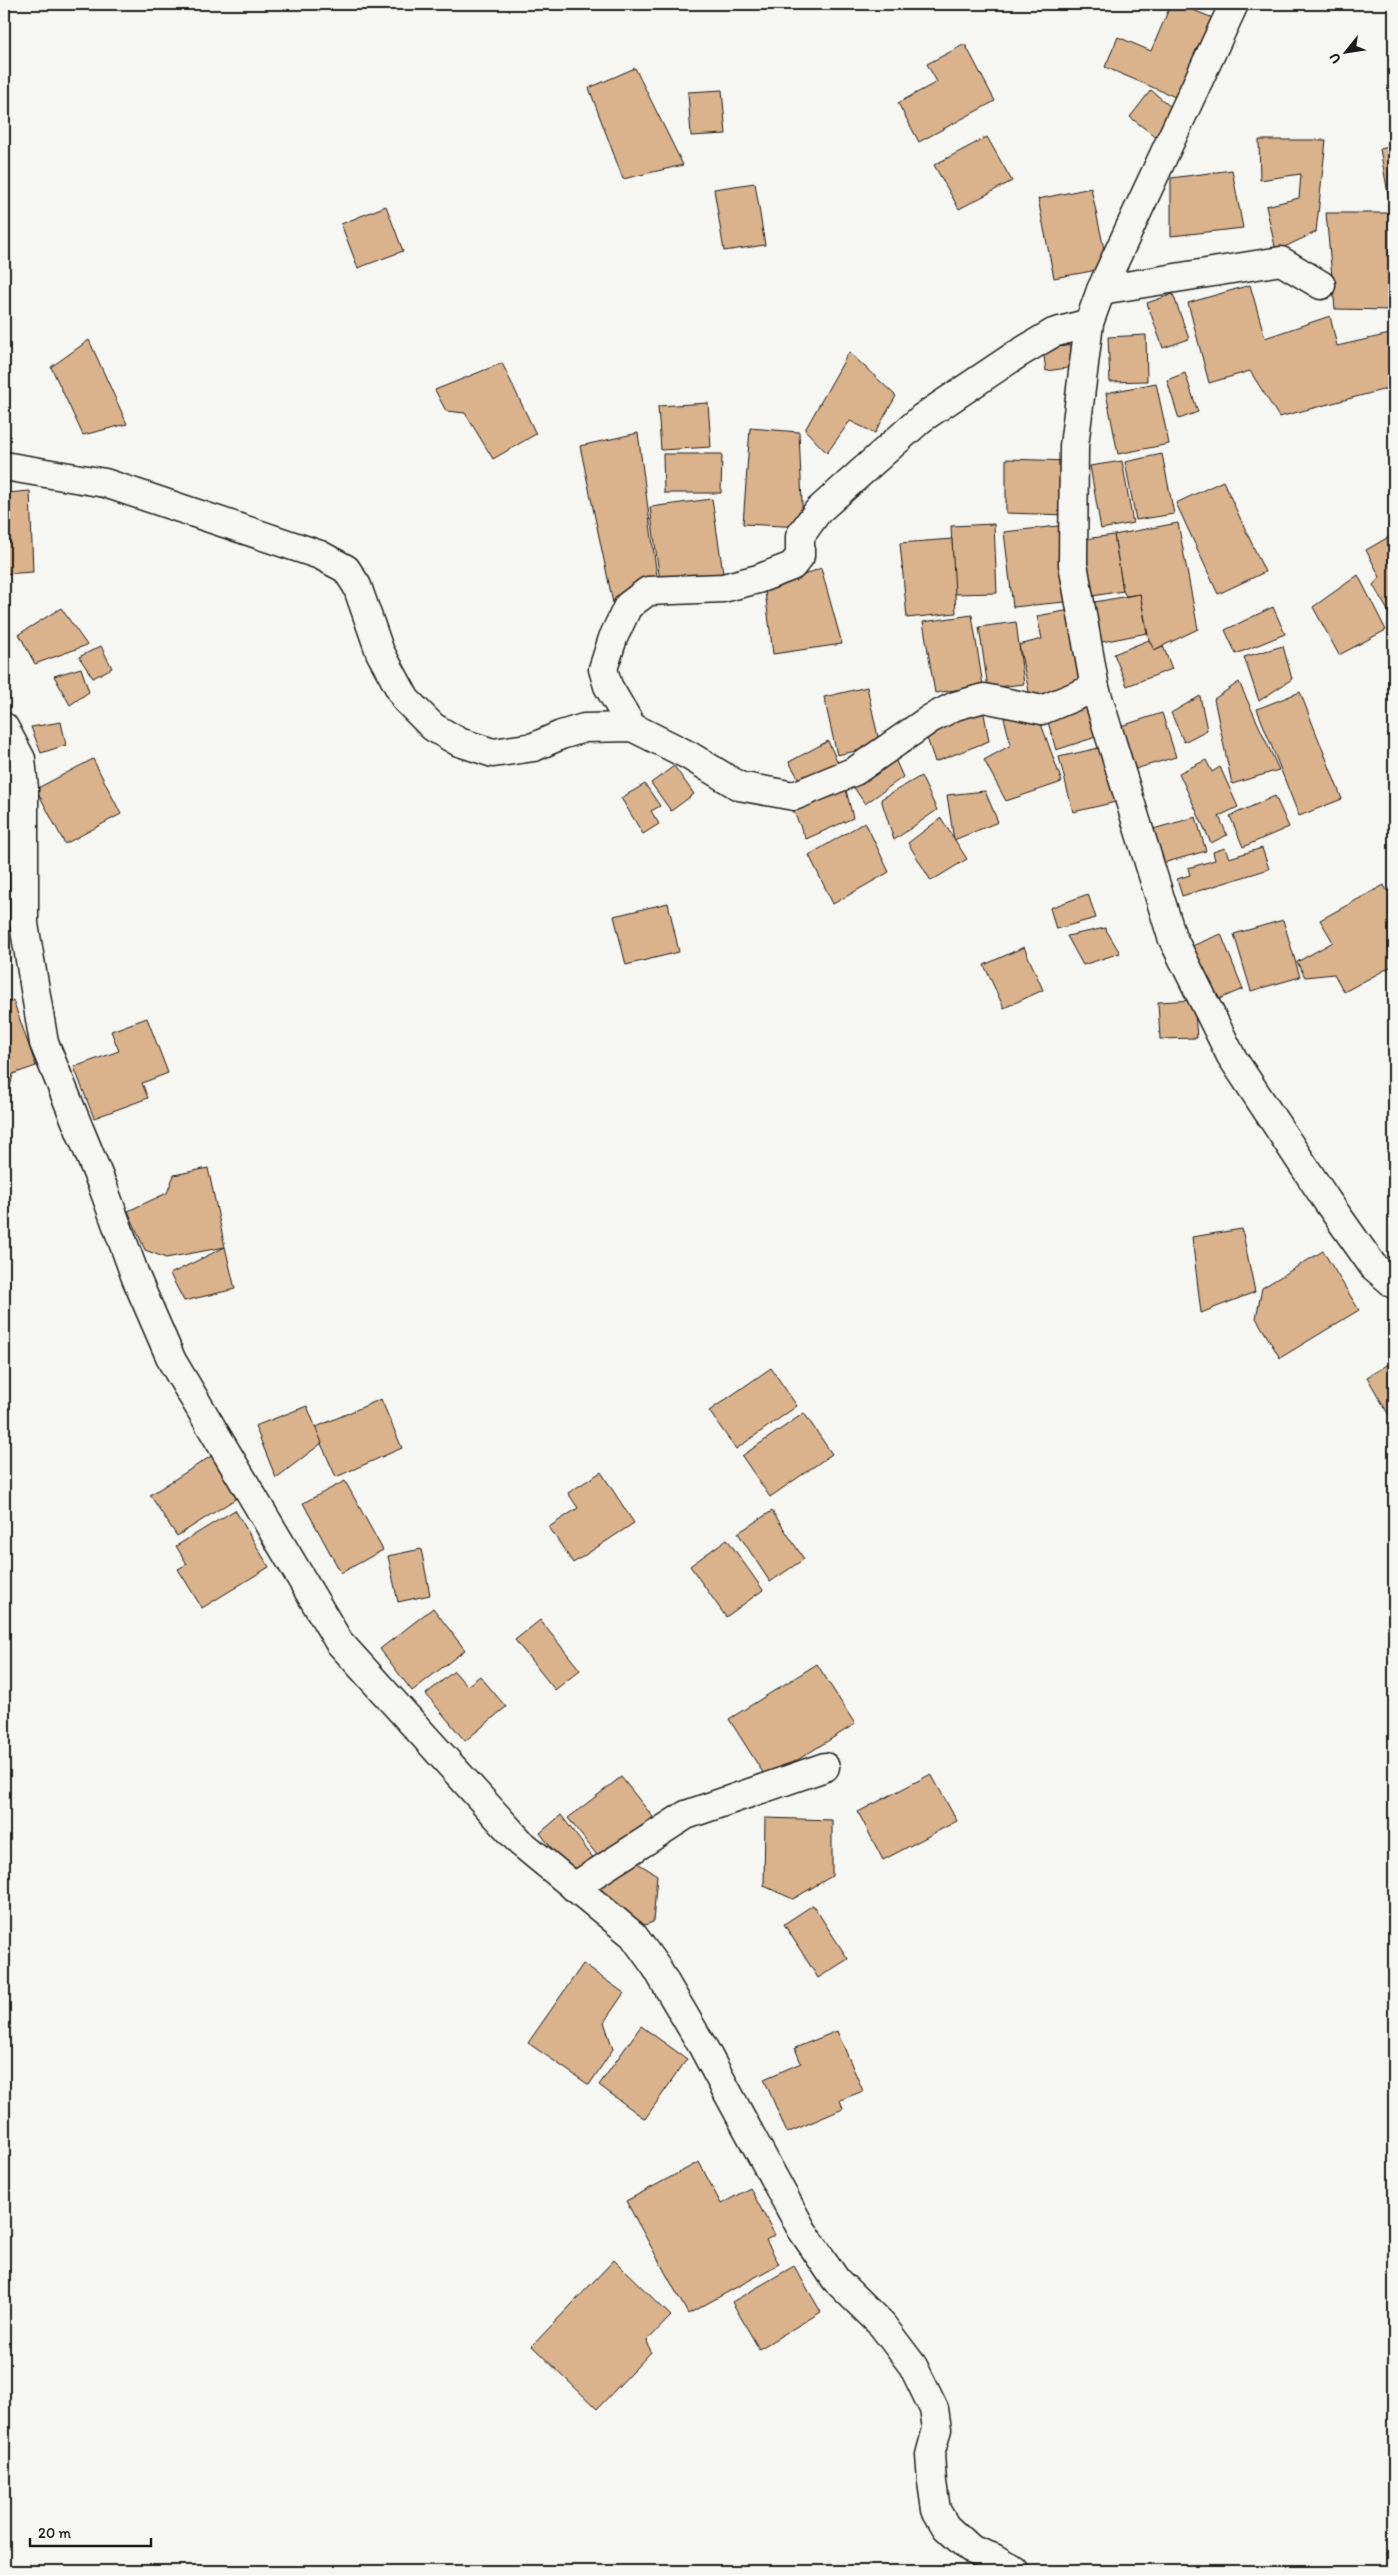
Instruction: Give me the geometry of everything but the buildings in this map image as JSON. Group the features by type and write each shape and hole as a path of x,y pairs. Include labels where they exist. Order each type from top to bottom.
{"street":[{"path":"1234,4 1101,290 1089,323 1074,446 1073,564 1095,688 1172,937 1231,1056 1326,1201 1374,1266 1394,1284"},
{"path":"1101,290 1281,261 1322,286"},
{"path":"632,727 608,686 603,668 613,638 628,606 648,591 722,588 758,579 792,566 800,556 800,536 818,511 922,418 1053,333 1089,323"},
{"path":"4,466 105,484 320,555 346,569 357,586 380,652 406,700 433,727 459,742 492,753 534,747 561,735 584,728 632,727 688,755 739,786 794,796 855,771 930,720 956,706 984,698 1042,710 1095,688"},
{"path":"4,727 22,759 24,789 14,925 44,1043 103,1187 136,1278 172,1361 339,1642 521,1843 633,1935 656,1967 704,2047 802,2230 836,2280 882,2325 914,2366 934,2409 937,2429 930,2455 932,2482 936,2510 946,2527 970,2549 994,2558 1016,2571"},
{"path":"574,1887 686,1815 825,1767"}]}
